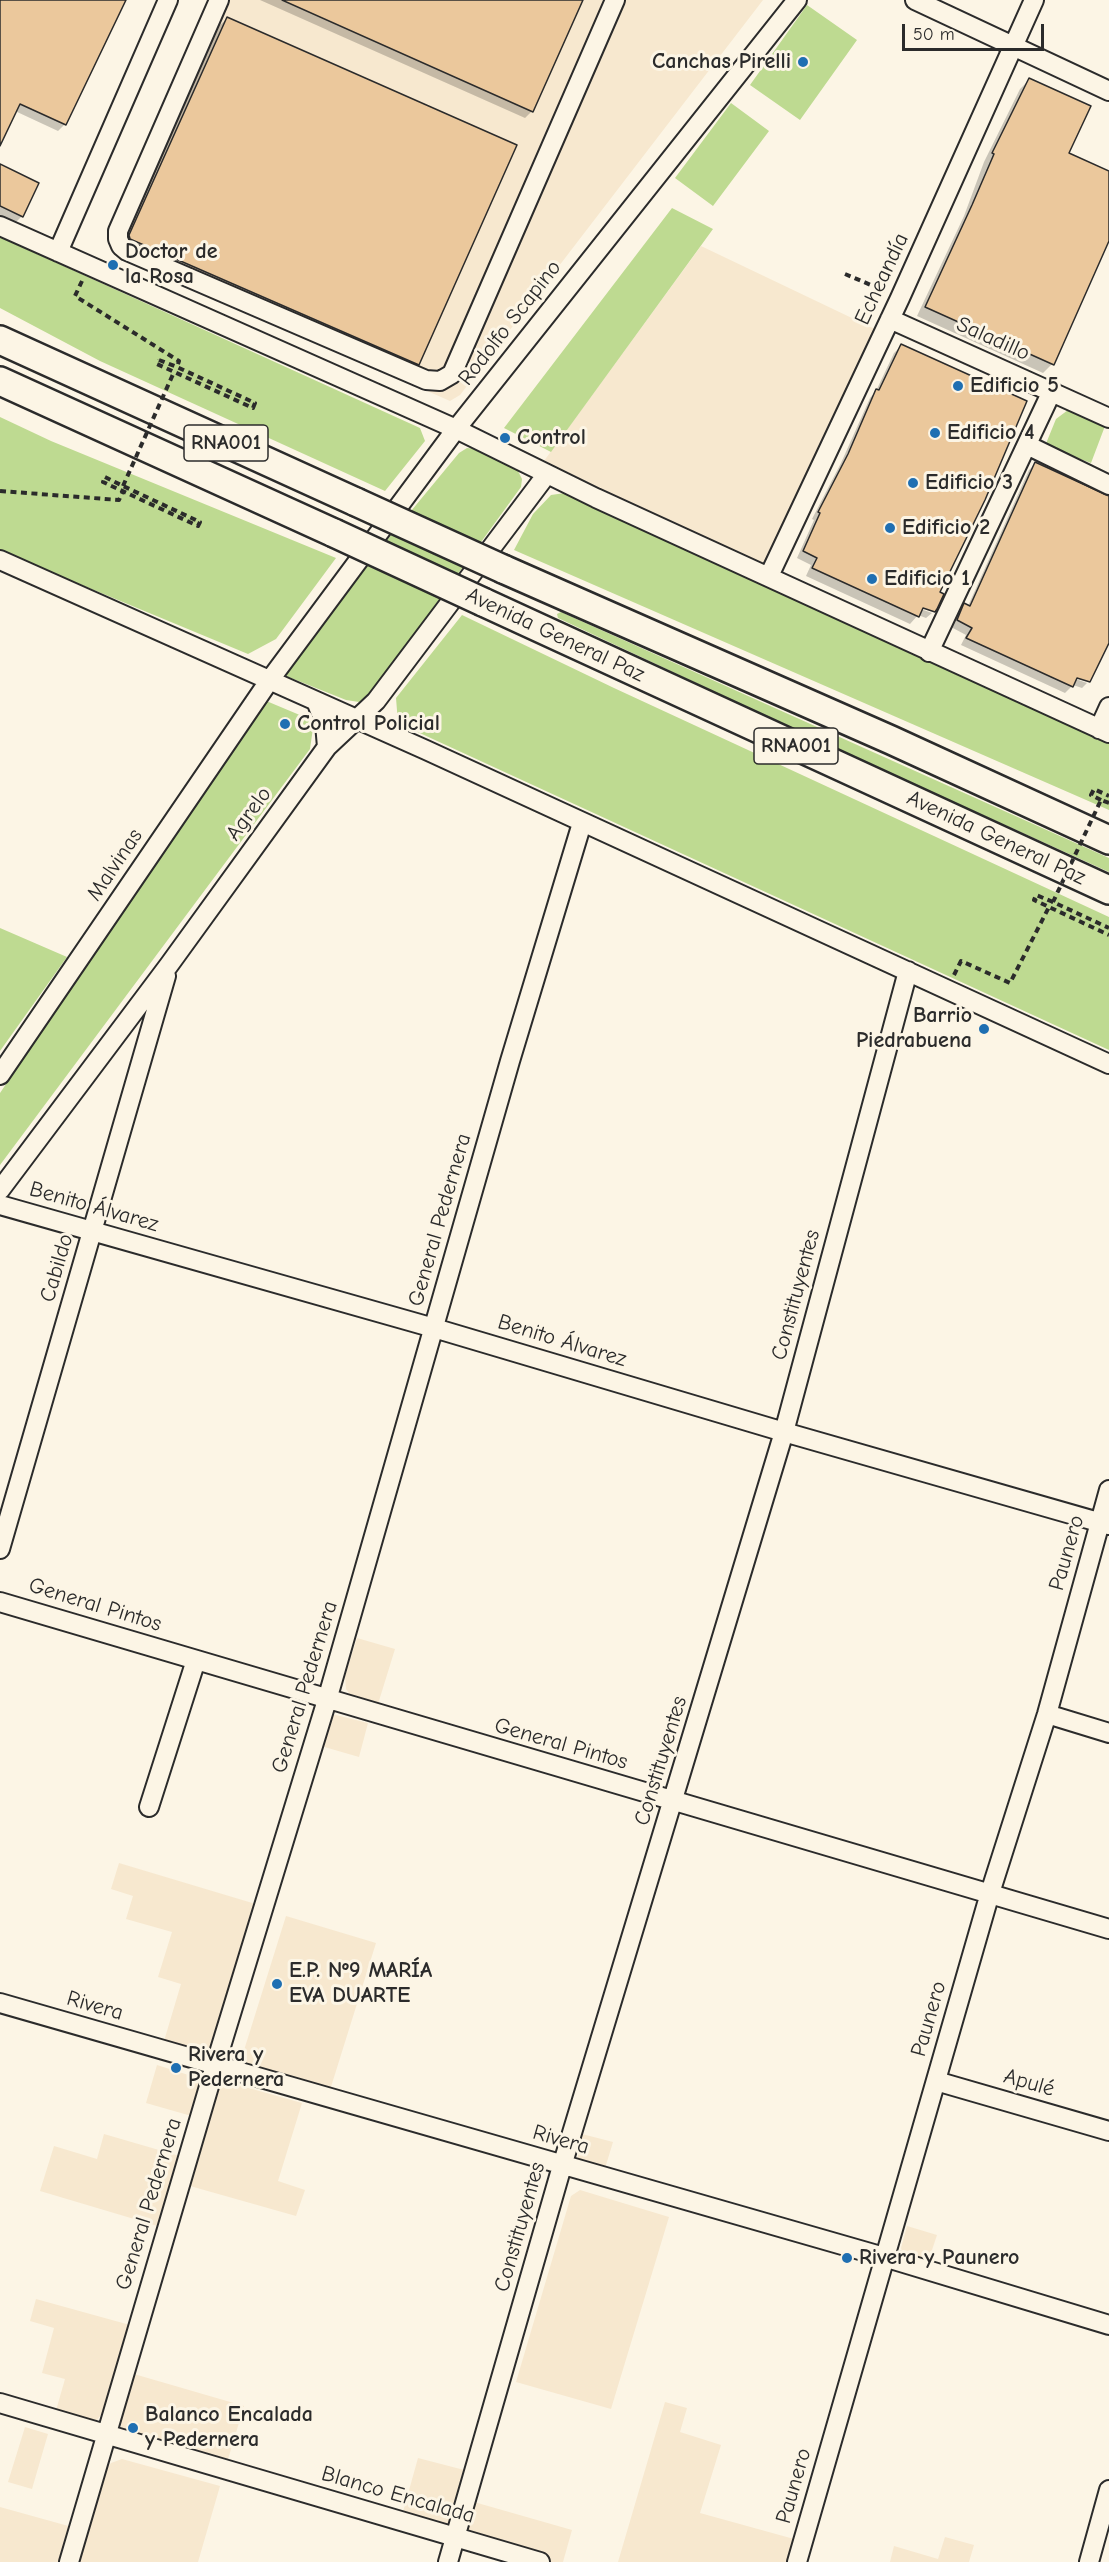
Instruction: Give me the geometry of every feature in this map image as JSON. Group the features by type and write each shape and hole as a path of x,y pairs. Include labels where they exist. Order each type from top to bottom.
{"highway":[{"path":"0,325 96,384"},
{"name":"Avenida General Paz","path":"0,340 503,569 891,740 1109,840"},
{"name":"Avenida General Paz","path":"0,381 1109,890"},
{"path":"0,399 182,464"}],"street":[{"path":"58,252 168,0"},
{"path":"219,0 118,231 121,246 127,251 426,380 440,381 452,374 615,0"},
{"name":"Rodolfo Scapino","path":"269,681 456,429 797,0"},
{"path":"915,0 1109,91"},
{"name":"Echeandía","path":"769,576 890,320 1034,0"},
{"path":"0,226 456,429 596,498 1104,731 1109,707"},
{"name":"Saladillo","path":"890,320 1109,418"},
{"path":"929,652 1052,391"},
{"path":"1027,445 1109,485"},
{"name":"Agrelo","path":"0,1190 169,965 327,747 376,701 547,474"},
{"path":"0,560 426,750 1109,1064"},
{"name":"Malvinas","path":"0,1075 269,681"},
{"path":"316,701 325,723 327,747"},
{"name":"General Pedernera","path":"69,2562 215,2066 327,1700 510,1060 582,823"},
{"name":"Cabildo","path":"0,1549 169,965"},
{"name":"Constituyentes","path":"448,2562 562,2166 674,1802 784,1432 908,971"},
{"name":"Benito Álvarez","path":"0,1205 434,1328 784,1432 1105,1523"},
{"name":"Paunero","path":"797,2562 990,1893 1105,1523 1109,1490"},
{"name":"General Pintos","path":"0,1602 1109,1929"},
{"path":"149,1808 196,1660"},
{"path":"1047,1714 1109,1733"},
{"name":"Rivera","path":"0,2003 884,2257 1109,2325"},
{"name":"Apulé","path":"936,2081 1109,2132"},
{"name":"Blanco Encalada","path":"0,2403 540,2562"},
{"path":"1089,2562 1109,2490"}],"path":[{"path":"0,491 119,500 179,361 75,296 89,265"},
{"path":"844,274 900,297"},
{"path":"175,370 253,408 255,403"},
{"path":"123,488 105,477 103,482 123,488 200,522 198,526"},
{"path":"1109,788 1107,795 1094,789 1091,795 1109,803"},
{"path":"1050,901 1101,800"},
{"path":"1109,928 1036,895 1034,900 1109,934"},
{"path":"947,989 961,961 1010,983 1049,907"}],"shaded area":[{"path":"218,0 763,0 460,395 450,401 115,253 111,236"},
{"path":"701,246 877,330 770,561 763,564 755,565 544,461"},
{"path":"357,1638 395,1649 378,1704 352,1697 346,1689 345,1676"},
{"path":"332,1714 368,1723 359,1757 321,1746"},
{"path":"119,1863 259,1905 213,2050 209,2052 164,2041 181,1984 158,1977 172,1932 126,1919 133,1896 111,1889"},
{"path":"286,1916 376,1943 330,2090 240,2063"},
{"path":"157,2065 201,2079 203,2083 195,2117 146,2103"},
{"path":"231,2083 302,2103 278,2181 305,2190 296,2216 190,2186 219,2087"},
{"path":"104,2134 183,2157 161,2227 40,2191 54,2146 97,2159"},
{"path":"582,2134 613,2142 603,2175 577,2161"},
{"path":"580,2190 669,2217 611,2409 516,2382 571,2196"},
{"path":"907,2226 937,2235 927,2265 903,2255 901,2248"},
{"path":"36,2299 130,2325 107,2408 95,2422 55,2414 65,2379 42,2373 54,2328 30,2321"},
{"path":"134,2374 244,2406 226,2466 123,2433 120,2423"},
{"path":"665,2402 687,2408 680,2432 721,2445 700,2513 794,2539 788,2562 618,2562"},
{"path":"25,2427 48,2434 32,2489 8,2482"},
{"path":"418,2458 468,2471 453,2522 448,2527 401,2519"},
{"path":"122,2459 220,2486 198,2562 79,2562 106,2470 111,2463"},
{"path":"474,2502 572,2530 563,2562 548,2562 471,2540 466,2530"},
{"path":"0,2507 72,2527 62,2562 0,2562"},
{"path":"945,2537 974,2545 969,2562 890,2562 894,2546 938,2559"}],"green space":[{"name":"Canchas Pirelli","path":"807,5 857,40 800,120 750,85"},
{"path":"731,103 769,131 713,206 675,178"},
{"path":"672,208 713,229 551,452 504,428"},
{"path":"0,237 420,428 425,441 385,491 100,361 0,308"},
{"path":"1068,410 1105,426 1091,463 1045,446 1056,419"},
{"path":"0,417 51,441 336,558 276,639 248,654 0,551"},
{"path":"467,448 478,449 518,471 522,479 521,487 367,699 359,702 346,700 286,676 283,671 287,661 459,453"},
{"path":"565,493 1109,740 1109,810 514,550 533,514 551,495"},
{"path":"561,612 1109,858 1109,872 828,745 558,618 557,614"},
{"path":"462,615 614,688 1109,917 1109,1050 398,723 396,698"},
{"path":"264,700 314,721 310,749 0,1165 0,1093"},
{"path":"0,928 67,957 0,1051"}],"building":[{"path":"0,0 126,0 66,125 20,104 0,146"},
{"path":"282,0 583,0 533,112"},
{"path":"227,17 517,145 419,365 130,239 129,235"},
{"path":"1029,78 1091,106 1069,153 1109,171 1109,241 1054,365 925,307 972,205 994,154 992,153"},
{"path":"0,164 39,183 23,217 0,206"},
{"path":"901,344 1027,401 985,500 940,592 944,594 937,609 935,612 923,608 919,617 812,568 817,558 803,551 820,513 818,512 848,454 876,389 879,390"},
{"path":"1035,462 1109,496 1109,643 1090,682 1077,678 1073,687 966,638 972,628 957,620 964,603 970,606"}],"place":[{"name":"Canchas Pirelli","path":"803,62"},
{"name":"Doctor de la Rosa","path":"113,265"},
{"name":"Edificio 5","path":"958,386"},
{"name":"Edificio 4","path":"935,433"},
{"name":"Control","path":"505,438"},
{"name":"Edificio 3","path":"913,483"},
{"name":"Edificio 2","path":"890,528"},
{"name":"Edificio 1","path":"872,579"},
{"name":"Control Policial","path":"285,724"},
{"name":"Barrio Piedrabuena","path":"984,1029"},
{"name":"E.P. Nº9 MARÍA EVA DUARTE","path":"277,1984"},
{"name":"Rivera y Pedernera","path":"176,2068"},
{"name":"Rivera y Paunero","path":"847,2258"},
{"name":"Balanco Encalada y Pedernera","path":"133,2428"}]}
